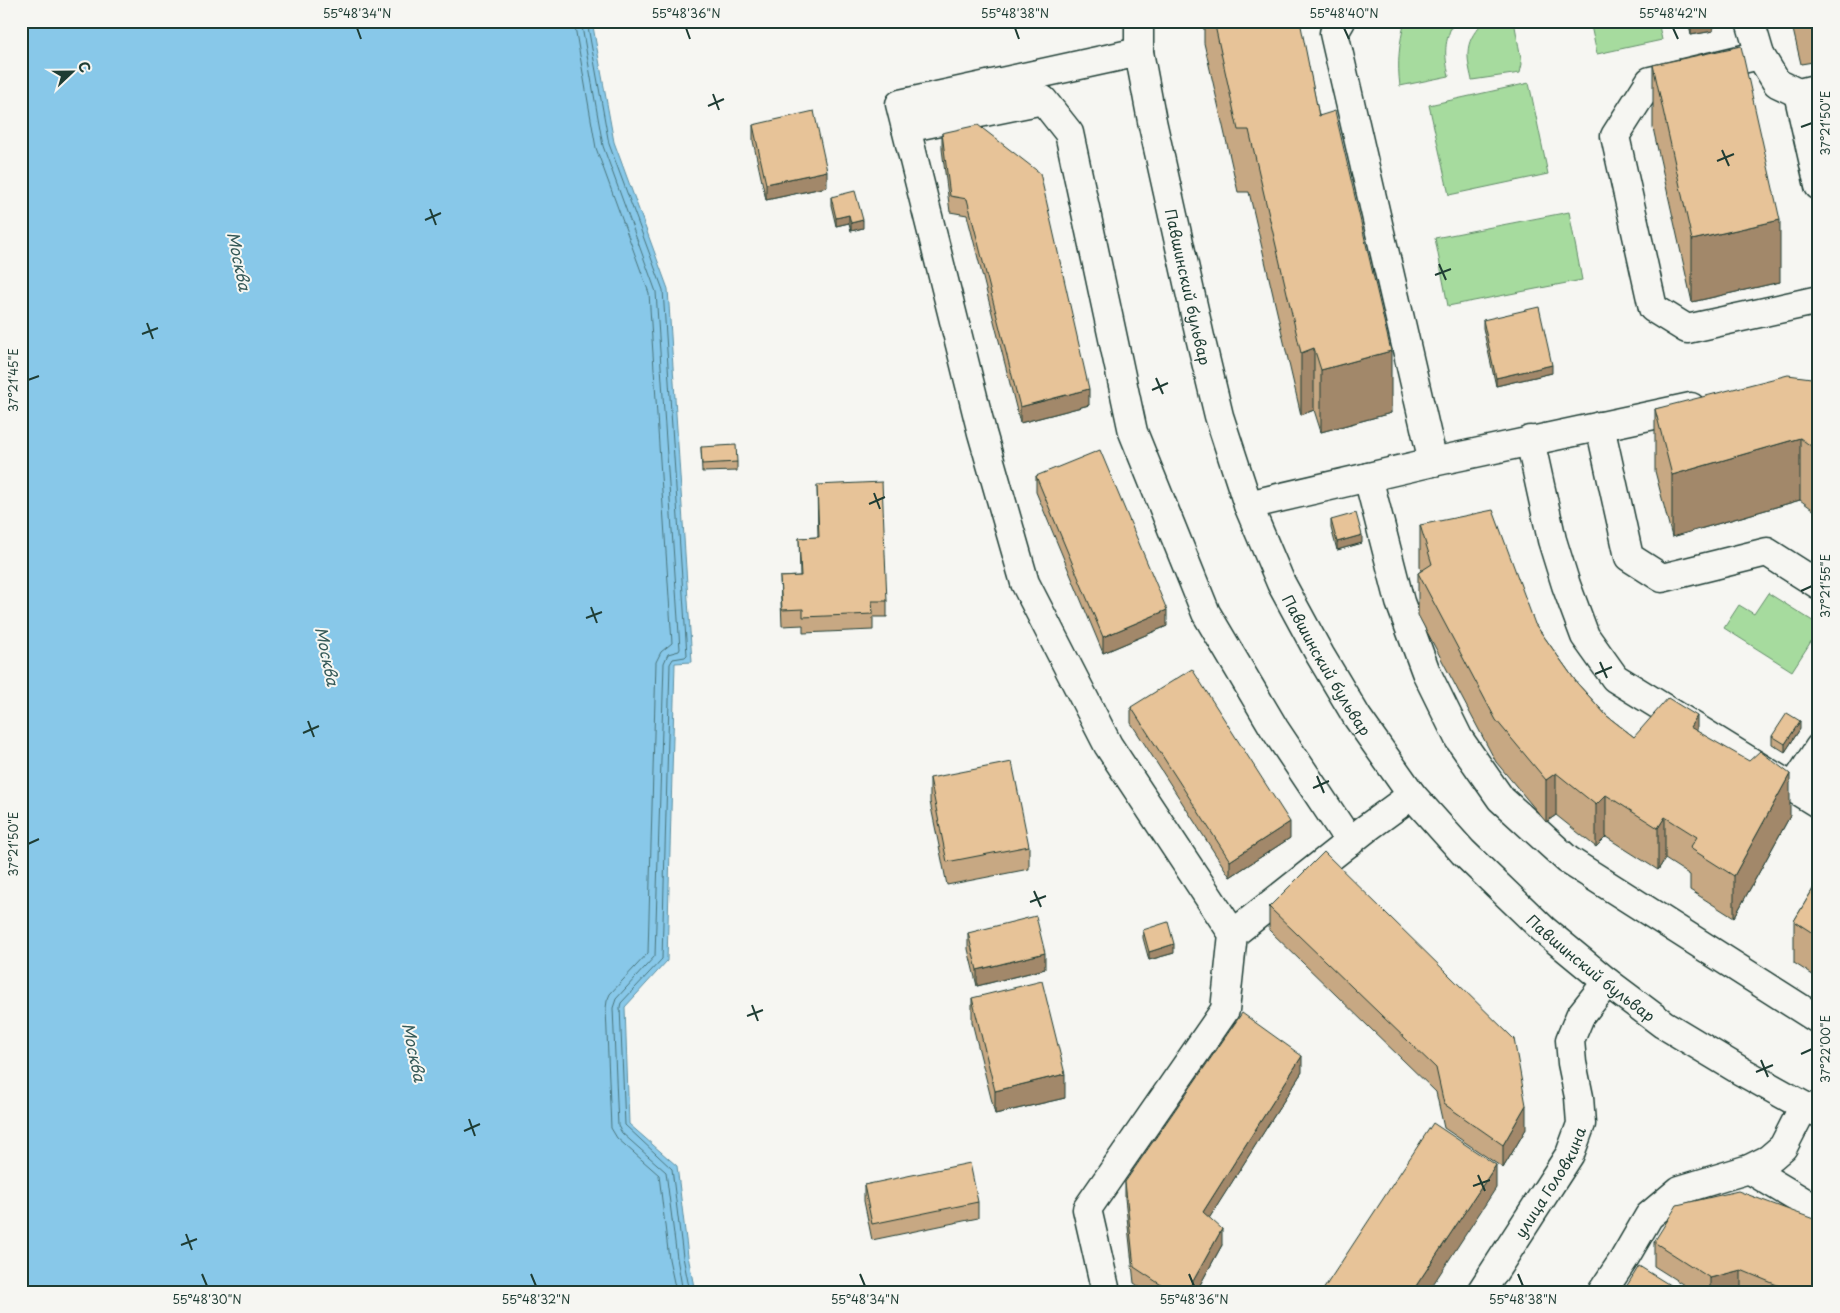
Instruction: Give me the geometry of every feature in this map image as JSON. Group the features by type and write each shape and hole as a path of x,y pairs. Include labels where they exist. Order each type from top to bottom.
{"street":[{"name":"Павшинский бульвар","path":"1139,21 1139,52 1152,121 1200,336 1220,416 1248,505 1281,584 1357,717 1412,795 1463,852 1537,924 1607,982 1664,1024 1811,1109"},
{"path":"1341,21 1334,34 1433,462"},
{"path":"1750,21 1760,55 1777,83 1808,90 1819,186"},
{"path":"1106,1292 1087,1209 1226,1010 1233,934 1108,745 1025,583 982,433 900,104 1139,52"},
{"path":"1760,55 1650,81 1615,136 1653,308 1687,329 1819,300"},
{"path":"906,128 1043,100 1069,133 1133,432 1206,613 1274,728 1350,842"},
{"path":"1248,505 1530,440 1712,402"},
{"path":"1600,426 1629,557 1662,578 1767,552 1819,585"},
{"path":"1530,440 1552,540 1566,585 1585,636 1615,678 1819,804"},
{"path":"1368,477 1400,602 1426,672 1459,739 1501,799 1568,860 1819,1020"},
{"path":"1793,788 1819,748"},
{"path":"1233,934 1367,828 1412,795"},
{"name":"улица Головкина","path":"1482,1292 1570,1154 1580,1124 1579,1098 1572,1063 1570,1040 1580,1016 1607,982"},
{"path":"1602,1292 1649,1216 1680,1190 1749,1169 1769,1159 1783,1147 1811,1109"},
{"path":"1749,1169 1819,1211"}],"green space":[{"path":"1405,21 1454,21 1448,35 1446,48 1449,76 1400,86 1399,54"},
{"path":"1485,21 1514,21 1522,64 1520,73 1472,80 1468,48 1473,35"},
{"path":"1590,21 1658,21 1662,40 1597,54"},
{"path":"1529,83 1548,174 1449,195 1429,105"},
{"path":"1569,212 1582,280 1448,306 1435,238"},
{"path":"1768,593 1819,625 1819,629 1792,671 1724,628 1739,605 1754,614"}],"water":[{"name":"Москва","path":"21,21 592,21 614,142 668,289 692,662 675,663 667,961 625,1007 629,1124 677,1166 688,1256 695,1292 21,1292"}],"building":[{"path":"1214,21 1300,21 1319,116 1335,111 1391,351 1321,370 1314,348 1301,353 1249,130 1238,130"},
{"path":"1690,21 1713,21 1713,22 1691,27"},
{"path":"1741,46 1780,220 1692,240 1653,65"},
{"path":"814,111 827,171 766,184 753,125"},
{"path":"978,125 1040,173 1089,389 1020,407 967,199 950,196 942,133"},
{"path":"855,191 863,220 851,223 849,215 836,218 831,197"},
{"path":"1539,307 1552,365 1496,378 1483,320"},
{"path":"1788,375 1819,379 1819,452 1800,438 1672,475 1655,409"},
{"path":"736,445 737,462 702,464 701,447"},
{"path":"1100,450 1167,610 1103,637 1036,476"},
{"path":"882,482 887,601 872,601 873,614 803,617 803,609 782,610 780,577 801,576 799,538 819,537 817,485"},
{"path":"1493,510 1535,624 1577,683 1607,716 1634,737 1668,698 1697,716 1690,727 1749,761 1760,751 1790,774 1734,876 1690,848 1697,837 1665,817 1658,828 1606,795 1596,805 1556,773 1546,780 1496,720 1418,573 1432,564 1420,525"},
{"path":"1356,513 1362,535 1337,542 1331,520"},
{"path":"1192,669 1290,822 1230,861 1131,707"},
{"path":"1787,713 1800,721 1785,744 1772,736"},
{"path":"1012,762 1029,846 947,862 930,778"},
{"path":"1324,852 1514,1039 1526,1105 1503,1145 1444,1104 1436,1068 1269,907"},
{"path":"1819,879 1819,937 1794,921"},
{"path":"1036,916 1045,953 977,970 968,933"},
{"path":"1168,922 1174,944 1149,952 1143,930"},
{"path":"1042,981 1065,1074 995,1091 972,998"},
{"path":"1242,1013 1302,1056 1203,1212 1222,1229 1187,1292 1172,1292 1134,1267 1125,1182"},
{"path":"1433,1123 1496,1165 1412,1292 1325,1292 1323,1290"},
{"path":"970,1163 978,1202 872,1224 864,1185"},
{"path":"1738,1191 1819,1221 1819,1292 1794,1292 1741,1270 1710,1278 1654,1242 1677,1205"},
{"path":"1639,1266 1681,1292 1623,1292"}]}
